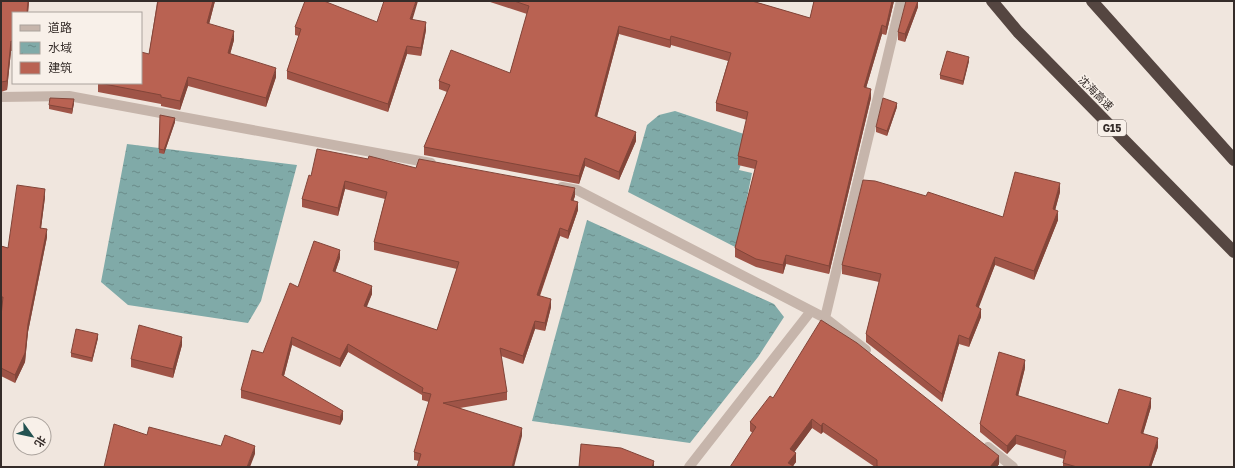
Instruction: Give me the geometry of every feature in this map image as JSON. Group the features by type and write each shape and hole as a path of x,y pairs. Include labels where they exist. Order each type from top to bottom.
{"highway":[{"name":"沈海高速","path":"992,1 1018,32 1234,252"},
{"path":"1092,1 1234,160"}],"street":[{"path":"825,318 901,1"},
{"path":"1,97 69,96 444,165"},
{"path":"554,186 577,190 825,318 875,358"},
{"path":"689,467 811,311"},
{"path":"982,442 1013,467"}],"water":[{"path":"675,111 750,136 739,170 752,173 737,248 628,192 647,125 659,115"},
{"path":"127,144 297,165 261,301 248,323 128,305 101,282"},
{"path":"587,220 774,304 784,317 758,357 690,443 532,421"}],"building":[{"path":"1,1 28,1 27,12 12,12 12,42 7,81 1,82"},
{"path":"158,1 213,1 207,23 234,31 228,53 276,68 266,98 188,77 180,101 161,97 161,95 104,84 142,84 142,52 149,54"},
{"path":"305,1 324,1 377,22 384,1 416,1 410,19 426,22 421,48 407,46 388,104 287,71 301,29 295,27"},
{"path":"514,1 752,1 810,18 814,1 892,1 886,27 882,25 864,87 871,89 829,266 786,255 783,265 756,259 735,248 757,161 738,156 748,112 716,103 731,53 671,36 670,40 619,26 595,116 636,132 619,172 585,158 579,176 424,147 450,85 439,81 451,50 510,73 529,6"},
{"path":"906,1 918,1 905,34 898,32"},
{"path":"947,51 969,57 963,81 940,75"},
{"path":"50,98 74,99 72,109 49,105"},
{"path":"883,98 897,103 887,131 876,127"},
{"path":"160,115 175,118 164,150 159,149"},
{"path":"317,149 368,159 369,156 416,168 419,159 575,188 571,200 578,202 568,231 560,228 537,295 551,299 545,323 535,321 523,356 500,348 507,392 443,403 522,428 512,467 417,467 421,454 414,452 431,394 422,392 423,388 348,344 340,359 292,337 282,375 343,411 340,417 241,390 252,350 263,353 290,283 298,287 314,241 340,250 333,271 372,286 364,306 437,330 459,262 374,242 387,192 345,181 338,208 302,199 309,175 311,176"},
{"path":"1015,172 1060,183 1053,209 1058,211 1034,271 995,257 976,306 981,309 969,339 959,335 942,394 866,334 881,274 842,265 863,180 875,181 926,196 928,192 1003,217"},
{"path":"17,185 45,189 40,228 47,229 28,324 25,353 15,375 1,368 1,316 3,297 1,297 1,246 8,248"},
{"path":"821,320 857,343 999,456 990,467 879,467 877,466 877,460 823,423 821,426 812,419 790,449 796,453 788,463 795,467 730,467 756,427 750,422 770,396 773,398"},
{"path":"139,325 182,337 173,369 131,359"},
{"path":"76,329 98,334 92,358 71,353"},
{"path":"999,352 1025,360 1016,395 1108,424 1119,389 1151,398 1141,433 1158,438 1149,467 1077,467 1063,463 1066,451 1016,435 1007,446 980,424"},
{"path":"114,424 147,435 149,427 221,446 225,435 255,446 247,467 104,467"},
{"path":"581,444 621,448 654,461 652,467 579,467"}]}
